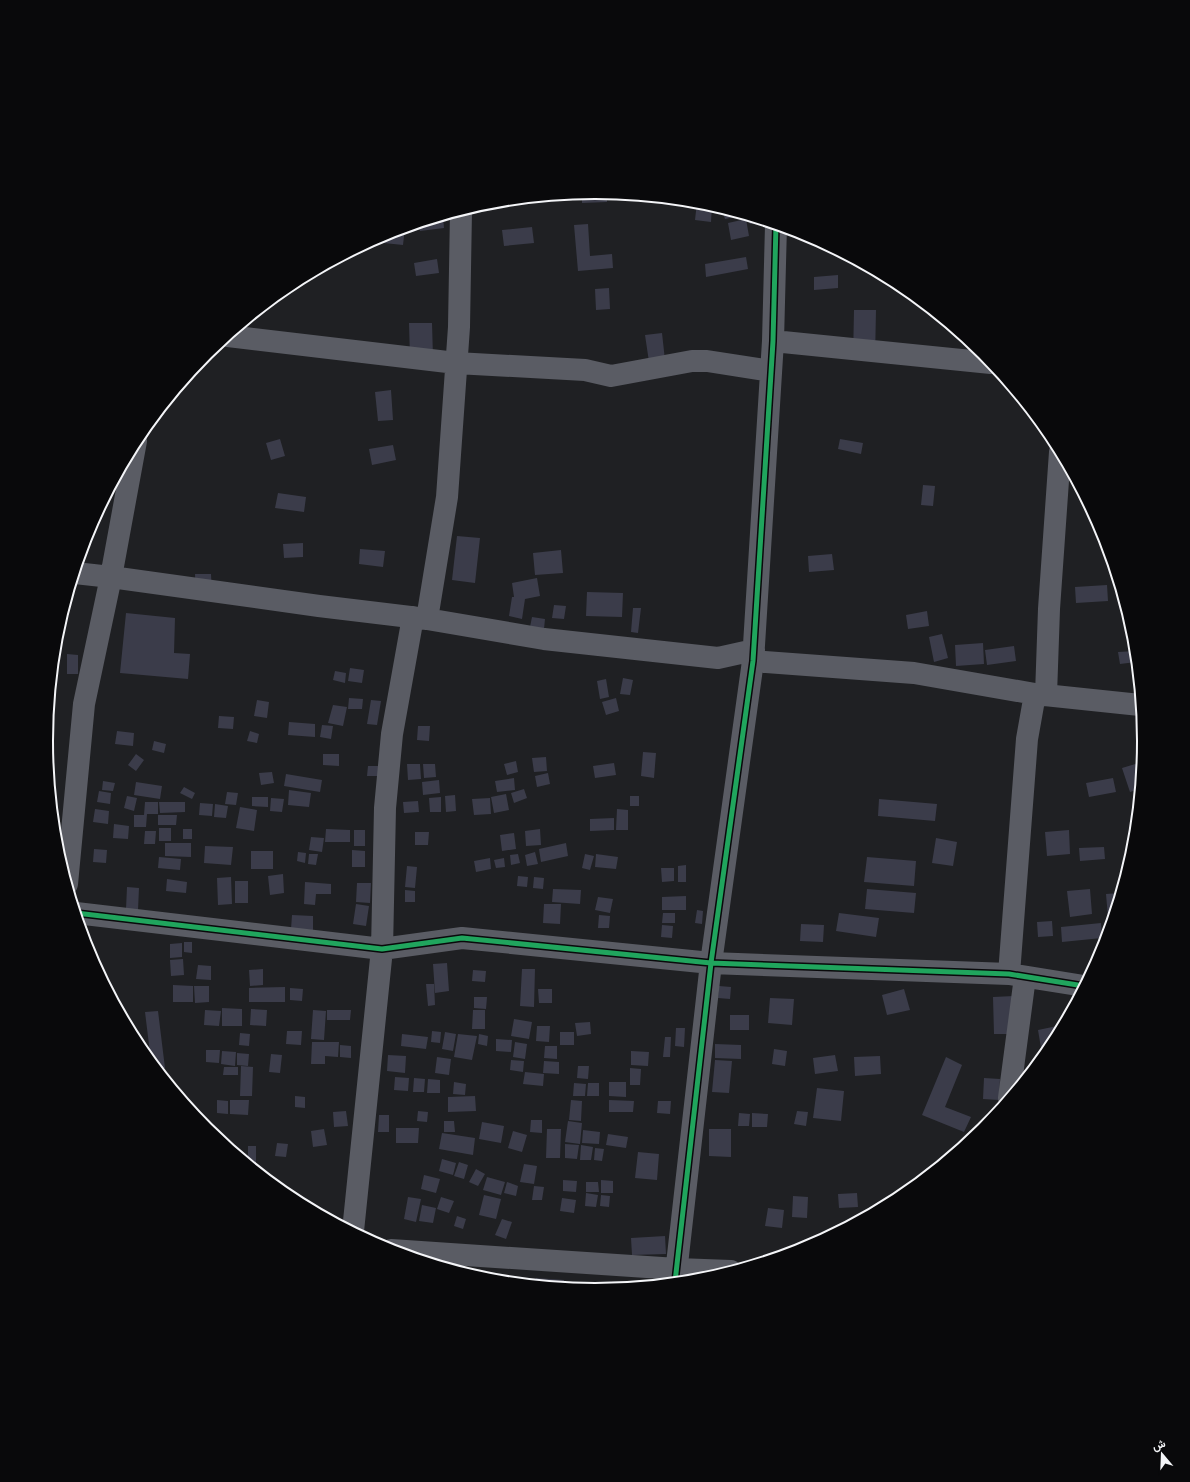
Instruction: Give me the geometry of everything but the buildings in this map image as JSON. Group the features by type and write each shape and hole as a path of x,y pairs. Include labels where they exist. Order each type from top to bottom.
{"street":[{"path":"353,1226 382,949 385,808 392,734 447,497 459,327 461,216"},
{"path":"676,1275 711,963 754,655 773,341 776,230"},
{"path":"235,337 456,363 585,370 611,376 692,361 708,361 771,371"},
{"path":"773,341 981,361"},
{"path":"68,870 84,704 111,577 133,459"},
{"path":"1010,1089 1017,976 1028,739 1040,694 1049,609 1059,462"},
{"path":"80,574 420,618 544,639 718,658 754,655 914,673 1040,694 1136,705"},
{"path":"82,914 382,949 462,938 711,963 1017,976 1079,985"},
{"path":"416,1252 676,1275 698,1273"}],"cycle path":[{"path":"676,1277 711,963 753,661 773,341 776,230"},
{"path":"82,914 382,949 462,938 711,963 1009,974 1079,985"}]}
